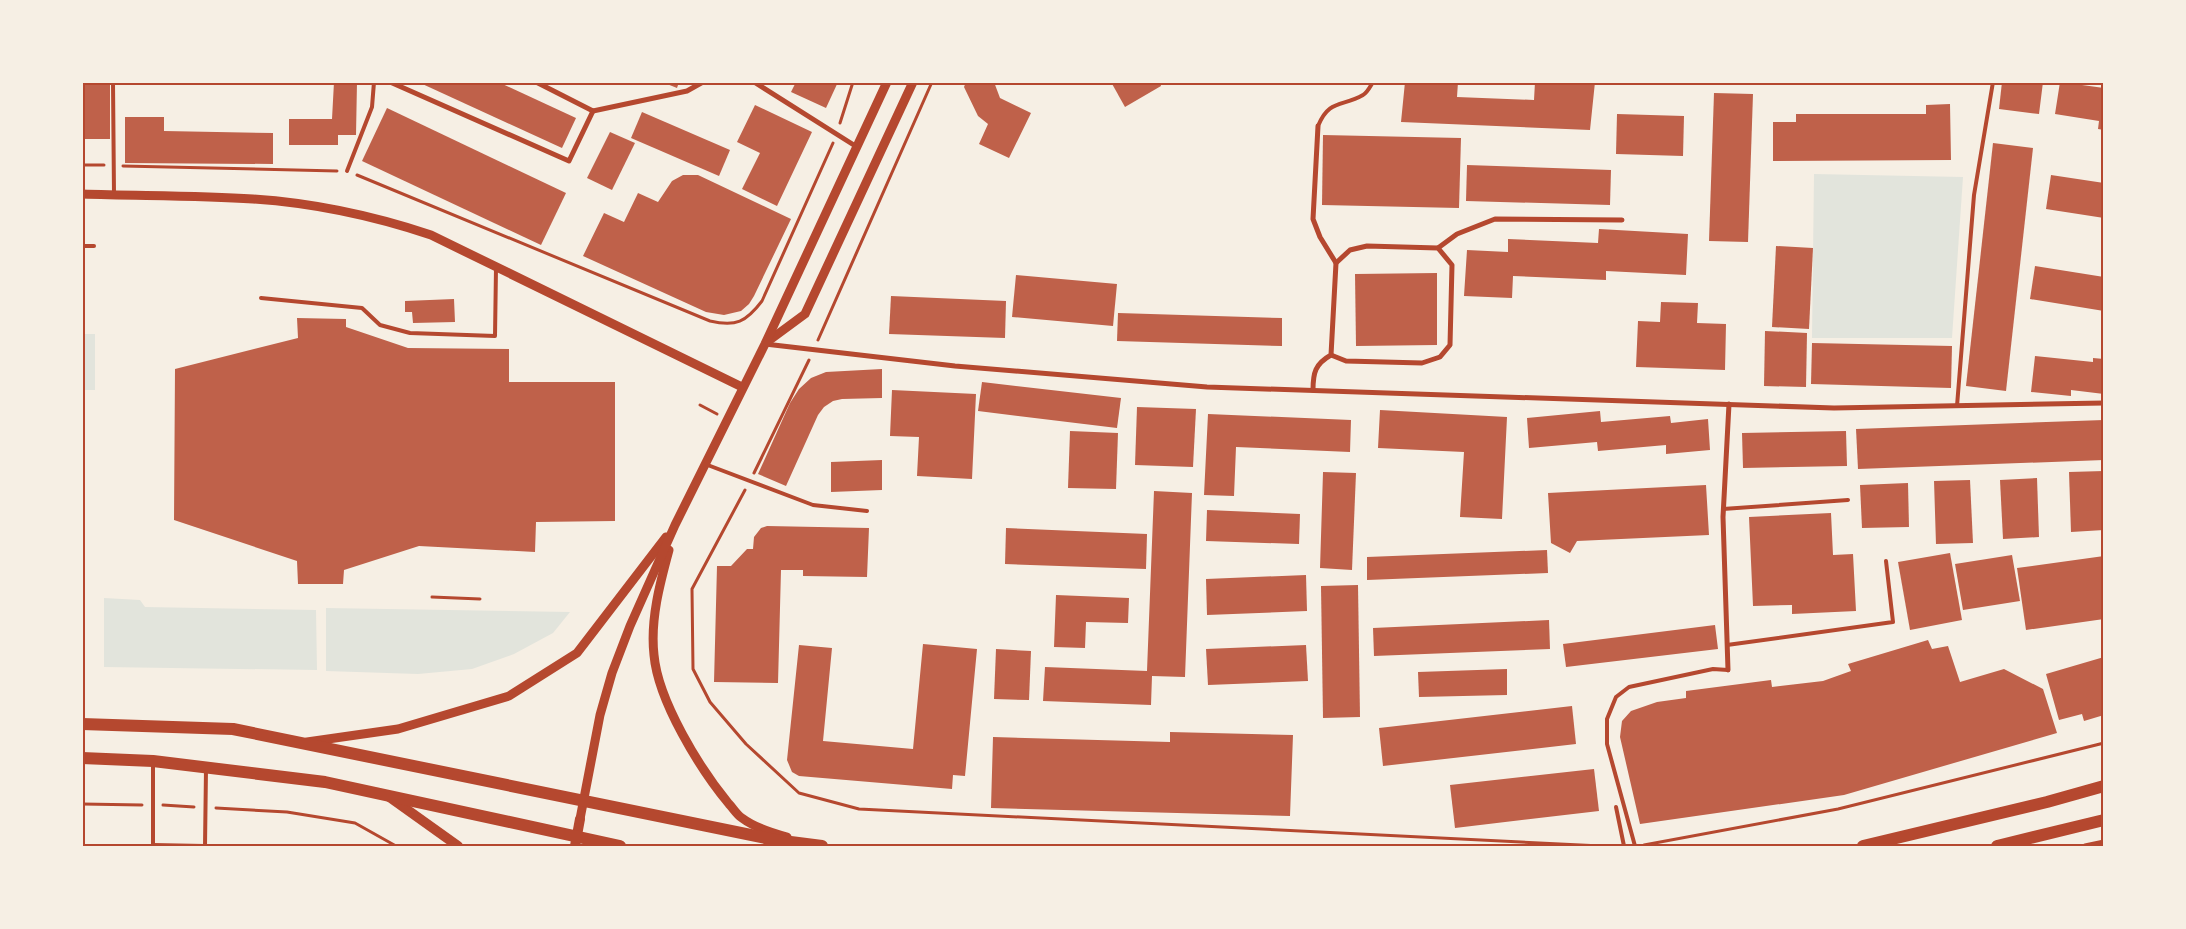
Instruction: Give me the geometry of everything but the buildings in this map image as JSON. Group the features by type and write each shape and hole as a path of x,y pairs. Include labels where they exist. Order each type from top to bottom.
{"main road":[{"path":"82,724 233,729 775,840 822,846"},
{"path":"82,758 153,761 206,766 326,782 385,794 576,842 620,846"},
{"path":"1863,846 2047,802 2104,786"},
{"path":"385,794 458,846"},
{"path":"576,842 580,819"},
{"path":"1997,846 2104,820"}],"street":[{"path":"390,82 569,161 593,111"},
{"path":"536,82 593,111 687,91 703,82"},
{"path":"754,82 857,147"},
{"path":"580,819 600,715 612,673 675,525 726,419 765,344 887,82"},
{"path":"765,344 805,314 914,82"},
{"path":"1318,126 1314,219 1320,237 1336,264 1330,355"},
{"path":"82,194 254,199 336,209 389,221 431,235 742,387"},
{"path":"1336,264 1350,250 1367,246 1438,248 1457,234 1495,219 1622,220"},
{"path":"1330,355 1346,361 1422,363 1440,357 1450,344 1452,265 1438,248"},
{"path":"765,344 964,367 1207,387 1834,408 2104,404"},
{"path":"1313,390 1313,371 1320,361 1330,355"},
{"path":"1728,670 1723,508 1729,404"},
{"path":"302,743 398,729 509,696 577,653 675,525"},
{"path":"675,525 659,588 654,622 654,655 660,684 677,723 713,785 741,818 768,832 826,846"},
{"path":"2086,846 2104,842"}],"lane":[{"path":"113,82 114,195"},
{"path":"347,171 372,107 374,82"},
{"path":"1318,126 1323,112 1364,95 1373,82"},
{"path":"1957,406 1974,195 1992,82"},
{"path":"82,246 94,246"},
{"path":"261,298 362,308 380,325 410,332 495,336 496,266"},
{"path":"705,464 813,505 867,511"},
{"path":"1723,508 1848,500"},
{"path":"1726,645 1893,622 1886,561"},
{"path":"1635,846 1607,744 1607,719 1616,697 1629,687 1713,669 1728,670"},
{"path":"153,761 152,846 205,846 206,766"},
{"path":"1616,807 1624,846"}],"path":[{"path":"82,165 347,171 710,321 726,324 742,322 752,314 762,301 837,134 853,82"},
{"path":"931,82 814,350 750,482 692,589 693,669 710,702 746,744 799,793 859,809 1601,846"},
{"path":"700,404 726,419"},
{"path":"432,597 480,599"},
{"path":"1635,846 1838,809 2104,743"},
{"path":"82,804 205,807 288,812 355,823 396,846"}],"shaded area":[{"path":"1814,174 1963,177 1952,338 1812,338"},
{"path":"82,334 95,334 95,390 83,390"},
{"path":"83,497 85,497 85,562 82,562"},
{"path":"104,598 140,600 145,607 316,610 317,670 104,667"},
{"path":"326,608 570,612 553,633 514,654 472,669 418,674 326,671"}]}
